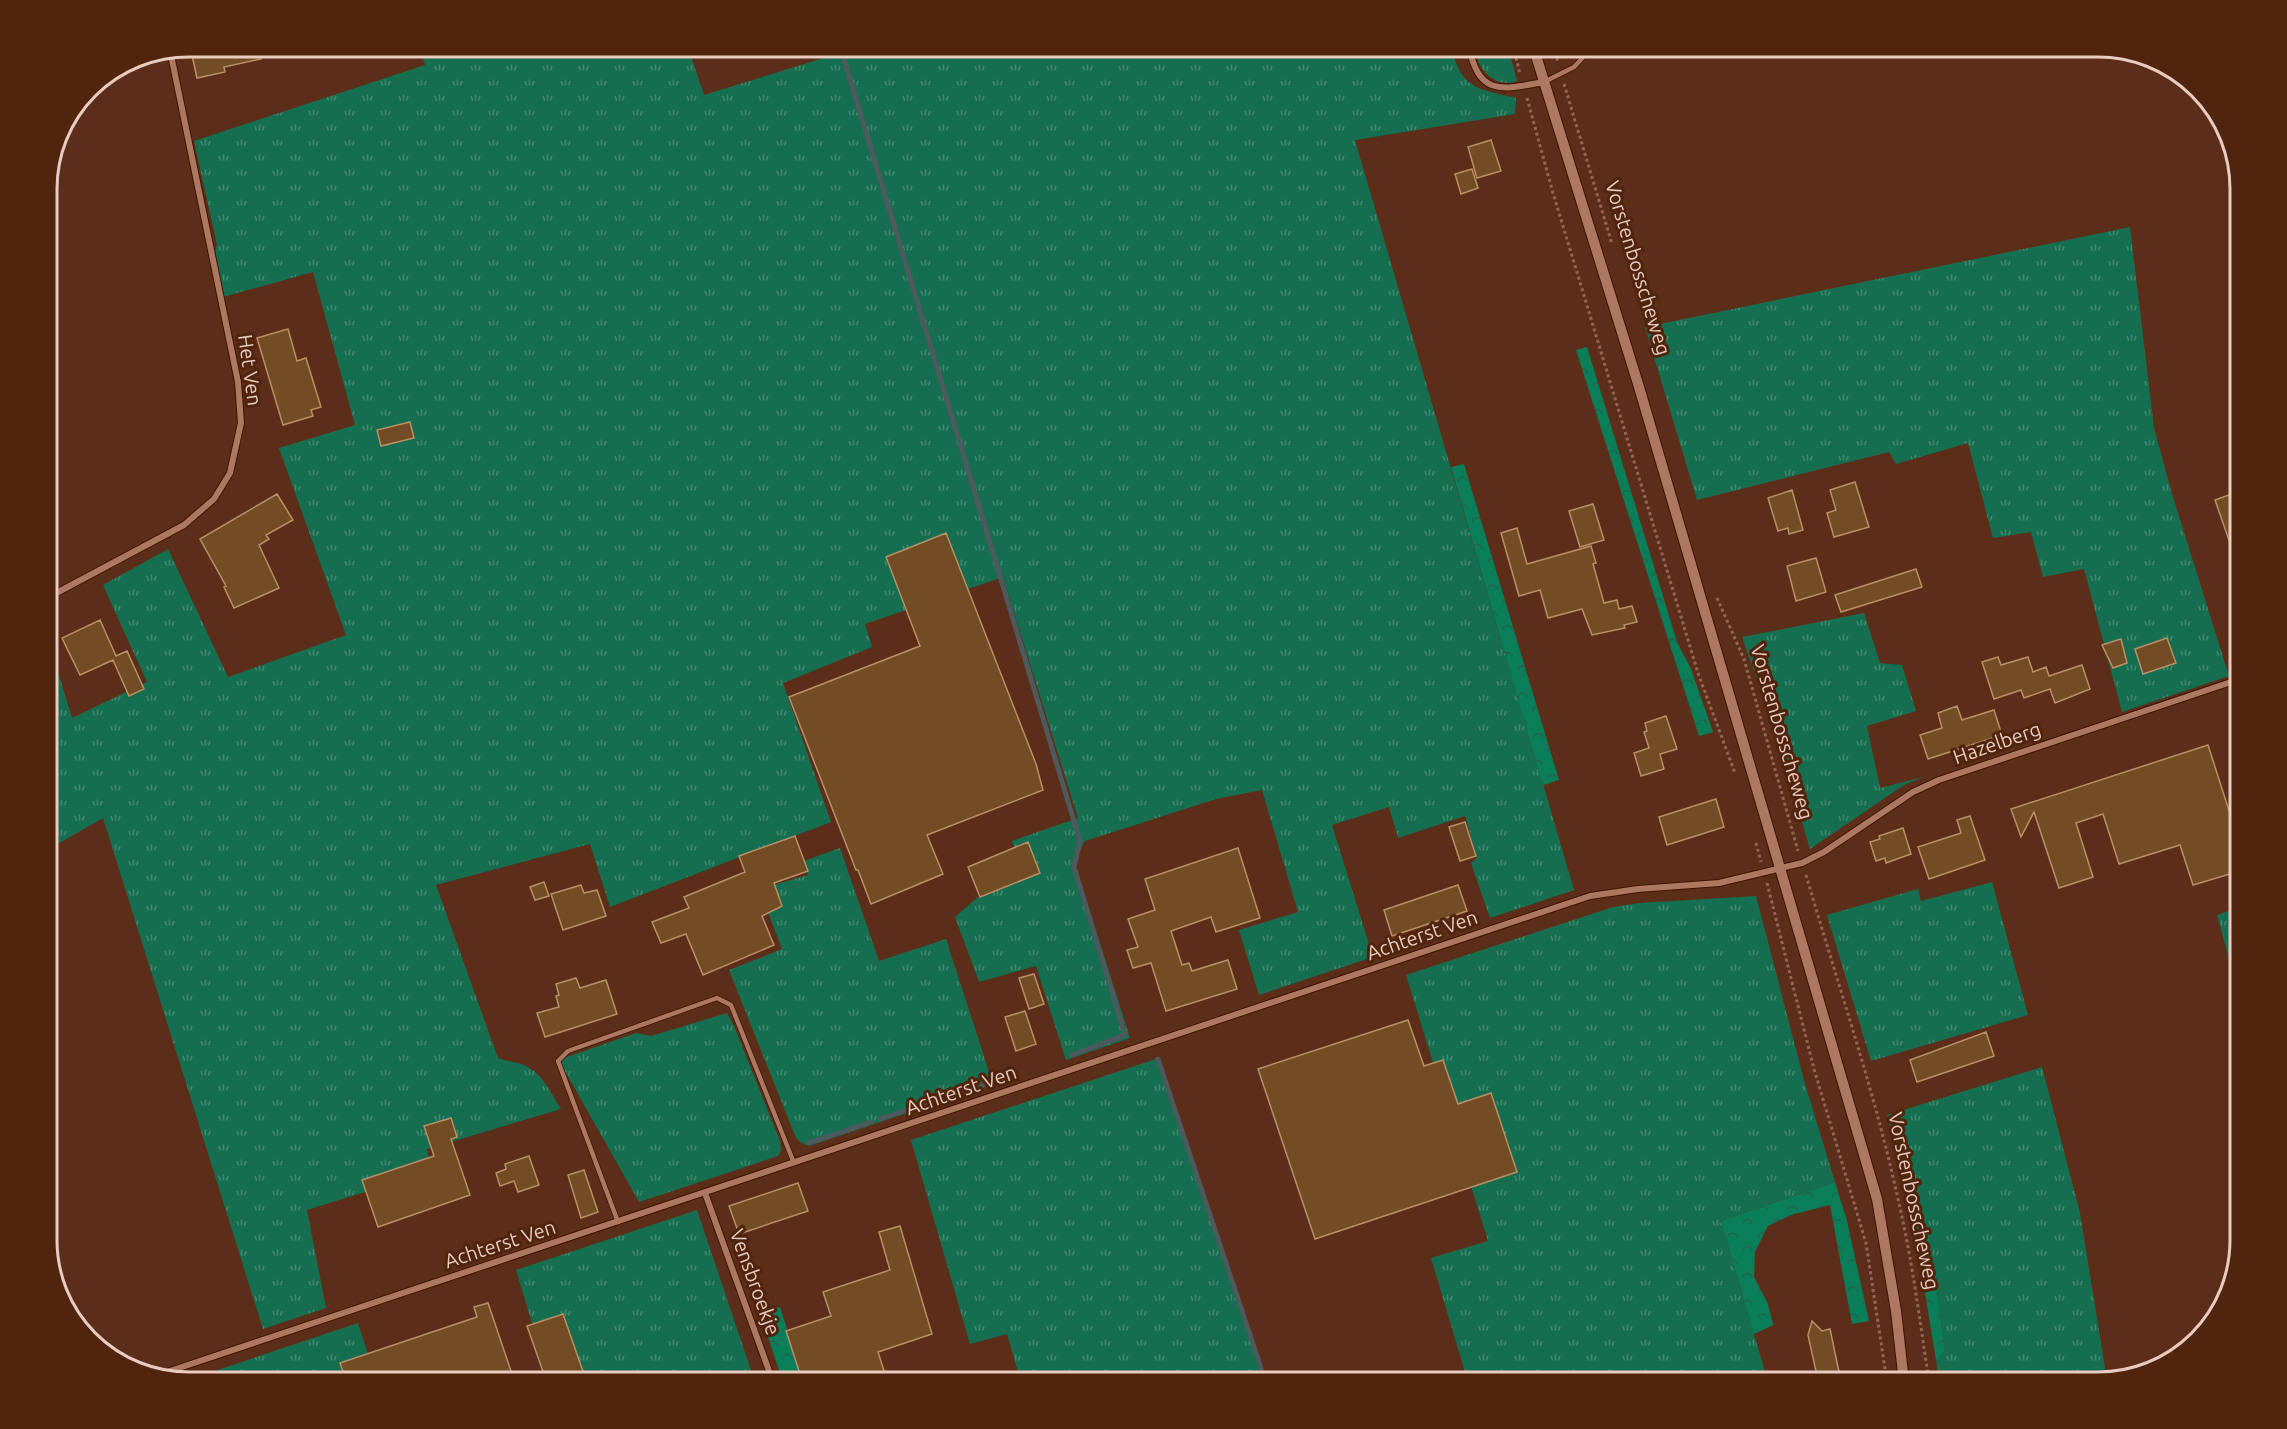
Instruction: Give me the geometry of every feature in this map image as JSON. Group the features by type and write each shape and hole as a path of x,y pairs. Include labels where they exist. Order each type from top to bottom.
{"street":[{"path":"1471,57 1478,76 1490,84 1509,90 1544,82"},
{"name":"Vorstenbosscheweg","path":"1536,57 1640,387 1877,1199 1896,1311 1903,1372"},
{"name":"Het Ven","path":"57,593 184,525 214,499 230,473 241,423 238,382 172,58"},
{"name":"Hazelberg","path":"1780,869 1802,863 1824,852 1913,792 1939,780 2230,683"},
{"name":"Achterst Ven","path":"170,1371 1590,896 1638,889 1719,883 1780,869"},
{"name":"Vensbroekje","path":"705,1193 769,1372"}],"lane":[{"path":"1544,82 1574,67 1583,57"},
{"path":"618,1222 558,1060 568,1051 717,998 731,1005 794,1163"}],"path":[{"path":"1516,57 1557,204 1698,673 1738,779"},
{"name":"Vorstenbosscheweg","path":"1557,57 1614,251"},
{"name":"Vorstenbosscheweg","path":"1716,596 1744,659 1761,714 1786,815 1879,1118 1916,1292 1927,1372"},
{"path":"1755,840 1814,1069 1866,1243 1885,1372"}],"green space":[{"path":"423,57 691,57 704,95 827,57 1454,57 1460,71 1473,85 1516,98 1515,114 1355,140 1574,890 1490,918 1471,863 1477,858 1465,816 1398,838 1389,807 1332,825 1373,957 1259,995 1239,930 1298,912 1262,790 1216,799 1085,841 1074,861 1130,1038 1066,1060 1036,966 979,982 955,917 978,897 1026,879 1012,841 1078,818 1003,577 865,624 872,647 783,683 831,822 610,907 590,844 436,885 498,1058 521,1064 535,1072 545,1083 561,1109 427,1149 432,1171 307,1210 326,1308 263,1329 103,818 57,844 57,669 72,718 147,682 103,585 168,549 228,677 346,635 279,448 355,425 313,272 223,297 213,258 217,245 194,141 425,65"},
{"path":"1477,57 1511,57 1517,81 1509,83 1494,79 1488,75"},
{"path":"2130,227 2154,428 2172,494 2229,676 2122,712 2084,569 2043,577 2031,532 1993,538 1968,443 1896,464 1889,452 1697,500 1645,327"},
{"path":"1587,347 1677,642 1691,669 1713,732 1699,736 1576,350"},
{"path":"1464,464 1559,780 1543,785 1451,467"},
{"path":"1864,613 1880,663 1902,665 1916,711 1867,726 1880,788 1923,777 1904,785 1810,849 1775,731 1742,637"},
{"path":"840,848 879,961 946,939 993,1084 809,1146 796,1138 729,970 782,949 759,889 808,875 804,861"},
{"path":"1992,882 2028,1015 1871,1061 1827,915 1918,889 1921,901"},
{"path":"1756,896 1805,1084 1835,1182 1721,1221 1765,1372 1465,1372 1431,1258 1488,1241 1406,975 1613,907 1639,903"},
{"path":"2230,910 2230,962 2217,915"},
{"path":"727,1013 780,1141 781,1150 778,1156 639,1202 561,1064 561,1059 636,1033 651,1036"},
{"path":"1156,1059 1260,1371 1018,1372 1007,1334 970,1344 911,1140"},
{"path":"2042,1067 2080,1213 2106,1372 1938,1372 1936,1360 1945,1351 1929,1234 1916,1237 1887,1115"},
{"path":"1835,1182 1847,1221 1869,1321 1852,1324 1830,1205 1791,1215 1768,1226 1755,1252 1754,1277 1768,1304 1773,1325 1754,1334 1721,1221"},
{"path":"697,1210 752,1372 547,1372 516,1270"},
{"path":"1929,1234 1945,1351 1936,1360 1916,1237"},
{"path":"780,1307 801,1372 780,1372 760,1313"},
{"path":"358,1323 374,1372 212,1372"}],"building":[{"path":"192,57 261,57 261,59 224,67 225,72 197,78"},
{"path":"1491,140 1501,171 1477,178 1468,147"},
{"path":"1472,169 1478,188 1461,194 1455,174"},
{"path":"288,329 297,361 306,358 321,407 311,410 313,416 283,425 257,338"},
{"path":"410,422 414,438 381,446 377,430"},
{"path":"1855,482 1869,527 1834,537 1827,513 1836,510 1830,490"},
{"path":"1792,490 1803,530 1789,534 1788,528 1778,531 1768,498"},
{"path":"277,494 293,520 266,535 269,539 259,545 279,588 234,608 224,587 226,586 200,539"},
{"path":"2230,495 2230,543 2215,500"},
{"path":"1593,504 1604,540 1580,547 1569,511"},
{"path":"1517,528 1527,564 1591,546 1596,563 1593,564 1604,603 1617,600 1619,609 1632,606 1637,622 1624,625 1625,628 1592,635 1582,609 1548,618 1540,590 1519,596 1501,533"},
{"path":"946,533 1036,764 1043,790 927,835 943,874 871,904 789,697 920,646 886,557"},
{"path":"1816,558 1826,592 1796,601 1787,566"},
{"path":"1916,569 1922,587 1841,612 1835,595"},
{"path":"100,620 116,656 127,651 144,689 129,696 113,660 80,675 62,638"},
{"path":"2167,638 2176,663 2143,674 2135,649"},
{"path":"2121,639 2127,663 2113,668 2102,645"},
{"path":"1998,657 2001,665 2028,657 2033,672 2046,667 2049,676 2082,665 2090,689 2055,703 2050,689 2024,698 2021,690 1994,699 1982,662"},
{"path":"1957,706 1962,720 1994,710 2002,735 1928,759 1920,735 1942,728 1938,713"},
{"path":"1666,716 1677,749 1660,754 1664,769 1641,776 1634,753 1649,748 1644,732 1647,731 1645,723"},
{"path":"2208,745 2230,814 2230,874 2193,885 2180,845 2119,864 2103,814 2076,823 2093,877 2059,888 2034,812 2021,837 2011,809"},
{"path":"1716,799 1724,827 1667,845 1659,817"},
{"path":"1970,816 1985,860 1929,879 1918,847 1961,833 1957,820"},
{"path":"1465,822 1476,856 1460,861 1449,827"},
{"path":"1903,828 1911,854 1886,863 1885,858 1876,861 1870,842 1880,839 1879,836"},
{"path":"795,836 808,871 774,883 782,906 762,916 774,945 703,975 686,934 661,943 652,922 689,908 684,897 745,872 739,856"},
{"path":"1028,842 1040,873 980,897 968,867"},
{"path":"1238,848 1260,918 1216,932 1211,917 1171,931 1182,965 1189,963 1192,971 1228,960 1237,989 1166,1011 1151,963 1133,968 1127,950 1138,947 1128,919 1155,910 1145,879"},
{"path":"544,882 549,896 535,900 530,887"},
{"path":"581,885 584,893 597,890 606,916 563,930 551,894"},
{"path":"1458,885 1467,911 1392,936 1384,910"},
{"path":"1034,974 1044,1004 1029,1009 1019,978"},
{"path":"576,978 580,988 606,980 617,1014 545,1037 537,1013 559,1007 556,984"},
{"path":"1025,1011 1036,1044 1016,1051 1005,1017"},
{"path":"1408,1020 1424,1066 1443,1060 1458,1104 1491,1093 1517,1172 1315,1239 1258,1069"},
{"path":"1986,1032 1994,1056 1917,1082 1910,1060"},
{"path":"451,1118 457,1137 451,1139 470,1195 378,1227 362,1180 434,1156 424,1126"},
{"path":"529,1156 539,1185 518,1192 514,1181 500,1186 496,1173 506,1169 505,1164"},
{"path":"584,1170 598,1212 581,1218 568,1175"},
{"path":"798,1183 808,1211 739,1234 729,1206"},
{"path":"900,1226 932,1334 878,1352 884,1372 799,1372 786,1331 831,1316 823,1292 890,1270 879,1232"},
{"path":"488,1303 511,1372 343,1372 340,1363 477,1317 474,1307"},
{"path":"563,1314 583,1372 543,1372 527,1326"},
{"path":"1812,1321 1822,1331 1830,1329 1839,1372 1816,1372 1808,1335"}],"waterway":[{"path":"843,57 1080,841 1074,867 1125,1035 1072,1055"},
{"path":"1158,1059 1261,1372"},
{"path":"880,1119 987,1083"},
{"path":"809,1143 871,1122"}]}
